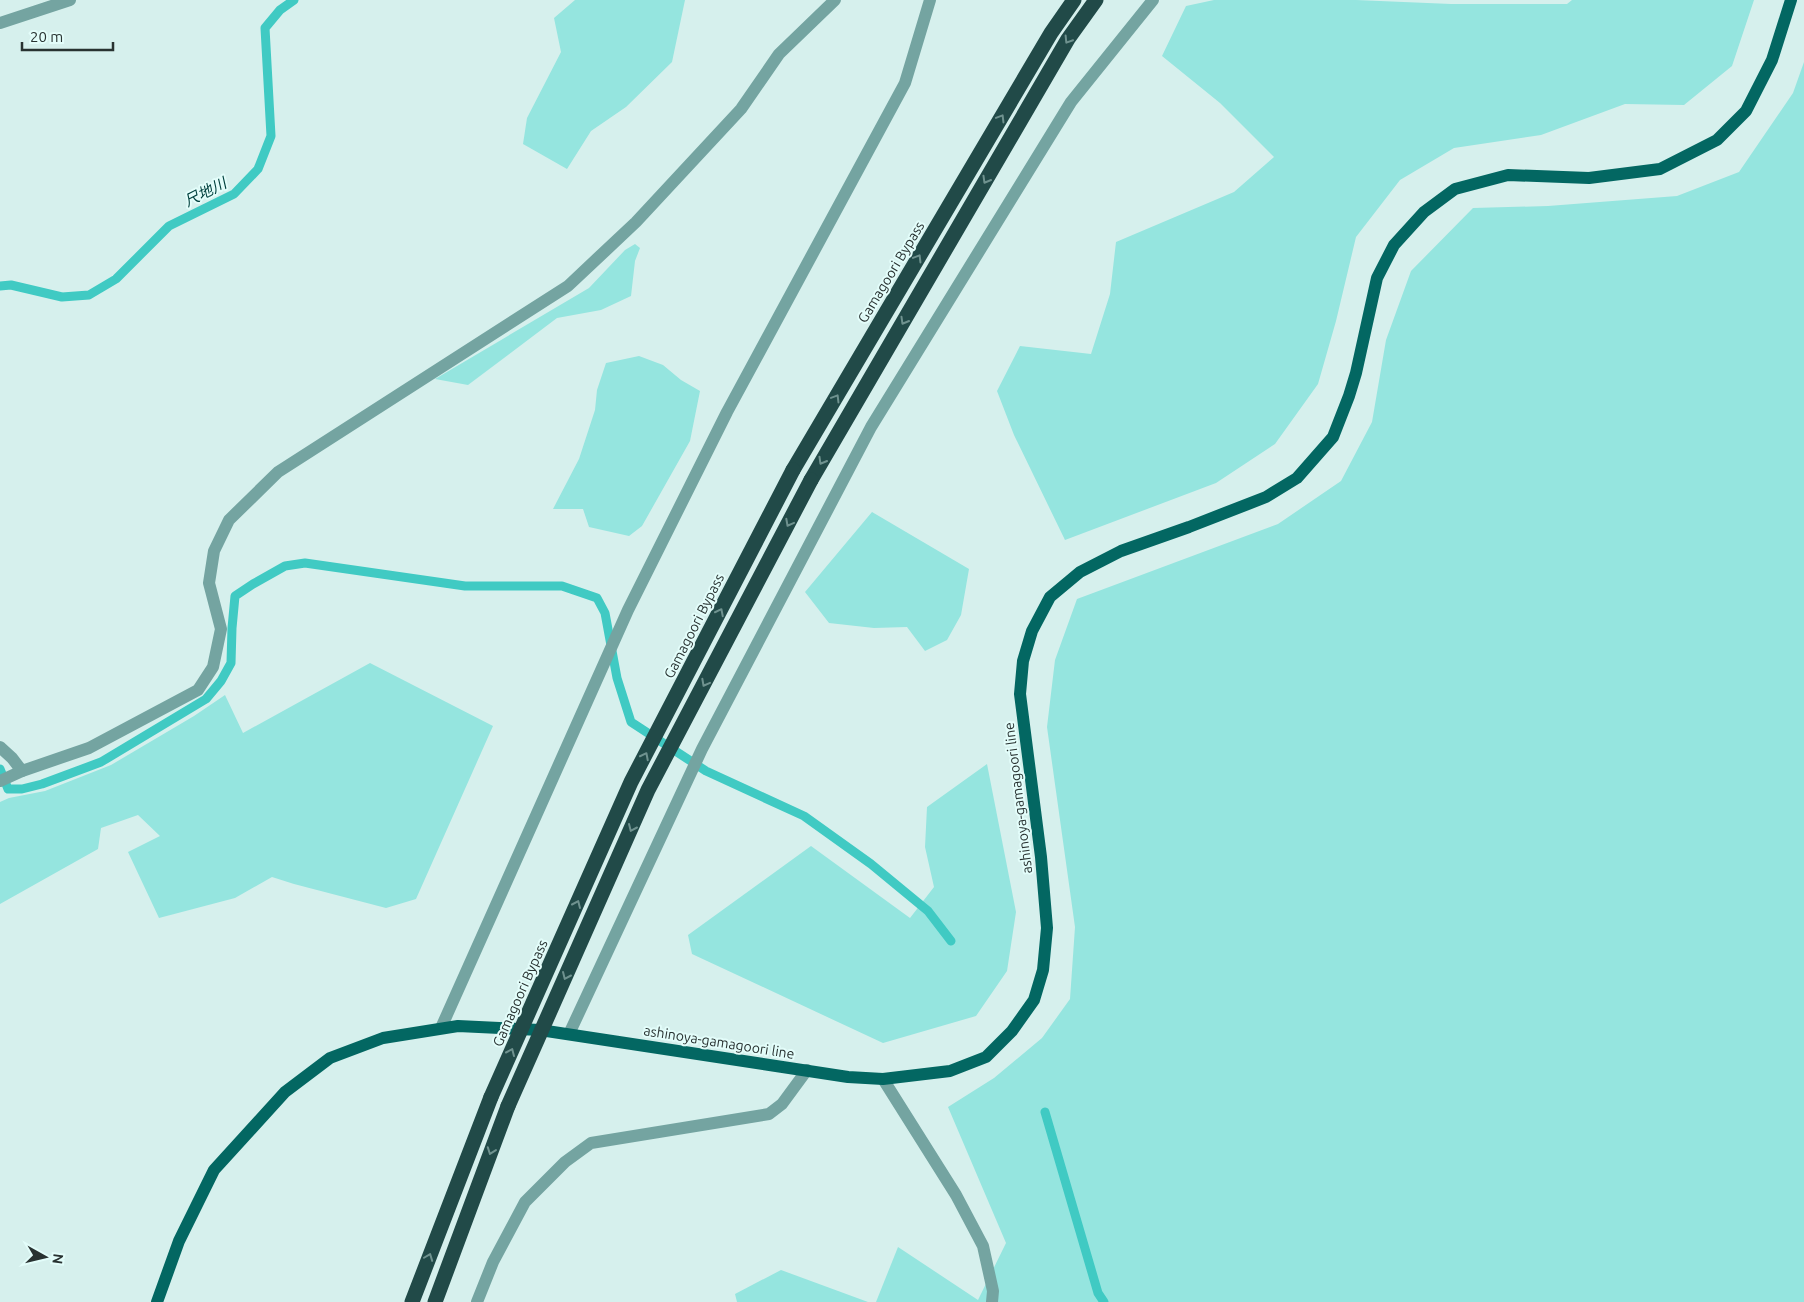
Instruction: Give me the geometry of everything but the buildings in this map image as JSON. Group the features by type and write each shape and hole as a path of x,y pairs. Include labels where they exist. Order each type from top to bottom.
{"highway":[{"name":"Gamagoori Bypass","path":"412,1302 491,1096 631,782 793,470 1051,33 1074,0"},
{"path":"435,1302 508,1106 648,790 811,480 1068,39 1096,0"}],"main road":[{"name":"ashinoya-gamagoori line","path":"157,1302 179,1241 214,1170 285,1092 330,1058 383,1038 458,1026 540,1030 848,1077 883,1080 950,1071 986,1057 1012,1031 1034,1000 1043,970 1047,928 1041,857 1020,694 1023,661 1032,631 1050,597 1080,572 1121,551 1266,497 1297,478 1333,437 1356,373 1378,278 1394,245 1424,212 1455,189 1508,175 1589,178 1660,169 1717,140 1746,111 1772,60 1791,0"}],"street":[{"path":"0,23 70,0"},
{"path":"0,781 89,748 198,690 213,667 221,629 208,582 214,551 229,520 278,472 568,286 649,208 740,109 779,54 835,0"},
{"path":"442,1028 628,610 728,412 905,83 930,0"},
{"path":"569,1034 702,749 871,427 1071,102 1153,0"},
{"path":"0,747 12,758 19,773"},
{"path":"477,1302 493,1262 525,1202 565,1162 591,1143 769,1114 782,1104 807,1070"},
{"path":"883,1080 956,1195 982,1246 993,1291 992,1302"}],"shaded area":[{"path":"575,0 685,0 672,62 626,107 591,131 567,169 523,144 527,118 561,52 554,18"},
{"path":"1214,0 1356,0 1451,4 1567,4 1572,0 1754,0 1732,66 1684,105 1625,104 1541,135 1454,148 1400,180 1356,237 1336,321 1318,384 1275,444 1216,483 1065,540 1014,435 997,391 1020,346 1091,354 1110,294 1116,242 1234,192 1274,157 1220,103 1162,56 1186,6"},
{"path":"1804,62 1804,1302 876,1302 898,1247 978,1300 1006,1243 948,1107 994,1078 1042,1038 1070,999 1075,927 1047,727 1055,660 1077,599 1278,524 1341,481 1372,422 1386,340 1411,271 1473,208 1548,206 1677,196 1739,172 1793,93"},
{"path":"635,244 640,248 635,261 631,296 601,310 557,318 468,385 435,379 589,288 625,250"},
{"path":"639,356 663,365 681,380 700,391 690,441 642,526 629,536 589,527 583,509 553,509 579,459 595,410 597,390 606,363"},
{"path":"872,512 969,569 961,615 947,640 925,651 907,627 874,628 829,623 805,592"},
{"path":"370,663 493,726 416,899 386,908 272,877 235,898 159,918 128,852 160,836 138,815 101,828 98,849 0,904 0,802 9,798 45,791 111,765 194,716 225,695 243,733"},
{"path":"987,764 1016,912 1007,971 976,1016 883,1043 692,954 688,935 811,846 910,918 934,887 925,847 927,807"},
{"path":"781,1270 868,1302 737,1302 735,1294"}],"waterway":[{"name":"尺地川","path":"0,286 11,285 62,297 89,295 116,279 169,226 234,194 258,169 271,136 265,28 280,10 294,0"},
{"path":"0,769 8,789 22,789 42,784 101,762 206,699 221,681 231,663 235,596 285,566 305,563 465,586 562,586 597,598 605,613 617,678 631,722 706,771 804,816 871,864 928,911 951,941"},
{"path":"1045,1112 1098,1293 1104,1302"}]}
